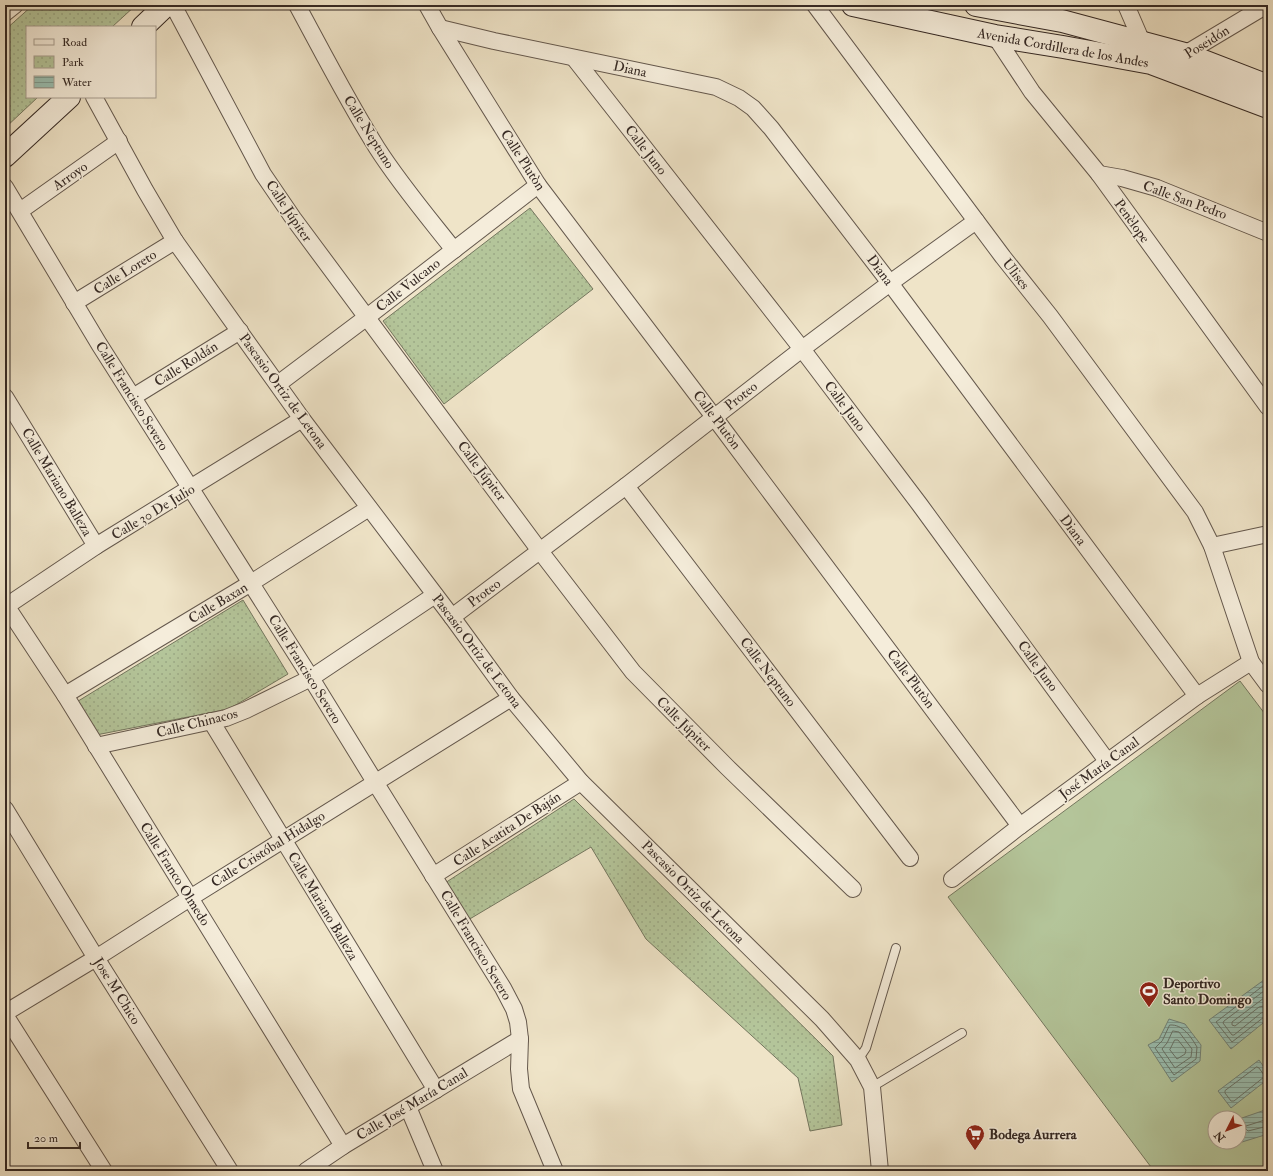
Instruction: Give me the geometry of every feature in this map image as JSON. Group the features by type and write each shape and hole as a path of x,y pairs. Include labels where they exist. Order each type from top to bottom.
{"street":[{"path":"5,13 15,5"},
{"path":"144,26 166,5"},
{"name":"Calle Júpiter","path":"173,5 263,174 322,259 632,672 727,767 853,889"},
{"name":"Calle Neptuno","path":"297,5 377,149 402,184 454,250"},
{"name":"Calle Plutòn","path":"427,5 538,185 714,417 1020,826"},
{"name":"Ulises","path":"815,5 976,221 1050,316 1195,512 1212,546 1251,662 1268,685"},
{"name":"Avenida Cordillera de los Andes","path":"853,5 995,36 1160,66 1268,107"},
{"name":"Avenida Cordillera de los Andes","path":"976,5 1006,8 1142,42 1185,54 1268,86"},
{"path":"1126,5 1142,42 1160,66"},
{"name":"Poseidón","path":"1160,66 1185,54 1263,6"},
{"name":"Diana","path":"440,28 494,41 716,87 739,98 753,108 771,128 890,283 1197,696"},
{"name":"Penèlope","path":"995,36 1032,92 1099,174 1268,407"},
{"name":"Calle Juno","path":"574,58 802,349 920,505 1108,761"},
{"path":"5,156 68,98"},
{"name":"Pascasio Ortiz de Letona","path":"95,98 175,241 302,419 452,617 511,698 581,782 822,1019 858,1060 872,1087 880,1171"},
{"name":"Arroyo","path":"20,211 119,141"},
{"name":"Calle San Pedro","path":"1099,174 1122,178 1158,188 1268,233"},
{"name":"Calle Vulcano","path":"278,384 538,185"},
{"name":"Calle Francisco Severo","path":"5,187 132,397 311,678 503,988 514,1009 518,1022 520,1039 519,1069 521,1089 555,1171"},
{"name":"Proteo","path":"452,617 626,486 802,349 976,221"},
{"name":"Calle Loreto","path":"74,303 175,241"},
{"name":"Calle Roldán","path":"132,397 240,331"},
{"name":"Calle Mariano Balleza","path":"5,397 96,546"},
{"name":"Calle 30 De Julio","path":"6,605 96,546 191,489 302,419"},
{"name":"Calle Neptuno","path":"626,486 910,858"},
{"name":"Calle Baxan","path":"65,695 251,583 369,508"},
{"path":"1212,546 1268,534"},
{"name":"Calle Chinacos","path":"96,746 226,718 246,710 311,678 435,595"},
{"name":"Calle Franco Olmedo","path":"6,605 65,695 343,1146"},
{"name":"José María Canal","path":"952,880 1020,826 1197,696 1251,662"},
{"name":"Calle Cristóbal Hidalgo","path":"5,1014 511,698"},
{"name":"Calle Mariano Balleza","path":"211,721 436,1090"},
{"name":"Calle Acatita De Baján","path":"433,876 581,782"},
{"name":"Jose M Chico","path":"5,809 96,958 230,1171"},
{"path":"5,1014 104,1171"},
{"name":"Calle José María Canal","path":"314,1169 343,1146 520,1039"},
{"path":"408,1107 435,1171"}],"lane":[{"path":"858,1060 866,1048 896,948"},
{"path":"872,1087 962,1033"}],"green space":[{"path":"33,5 136,5 113,26 26,26 26,98 37,98 5,128 5,30"},
{"path":"530,208 593,289 444,404 383,321"},
{"path":"243,600 288,674 229,709 96,735 75,703"},
{"name":"Deportivo Santo Domingo","path":"1240,681 1268,718 1268,1171 1154,1171 948,897"},
{"path":"574,799 833,1056 842,1125 810,1131 798,1078 646,939 591,847 468,920 445,883"}],"water":[{"path":"1268,977 1268,1019 1231,1049 1209,1020"},
{"path":"1169,1019 1185,1024 1201,1045 1200,1061 1172,1082 1148,1045 1159,1039"},
{"path":"1259,1060 1268,1073 1268,1079 1231,1108 1218,1091"},
{"path":"1268,1109 1268,1134 1247,1140 1247,1116"}],"place":[{"name":"Deportivo Santo Domingo","path":"1149,1008"},
{"name":"Bodega Aurrera","path":"975,1151"}]}
